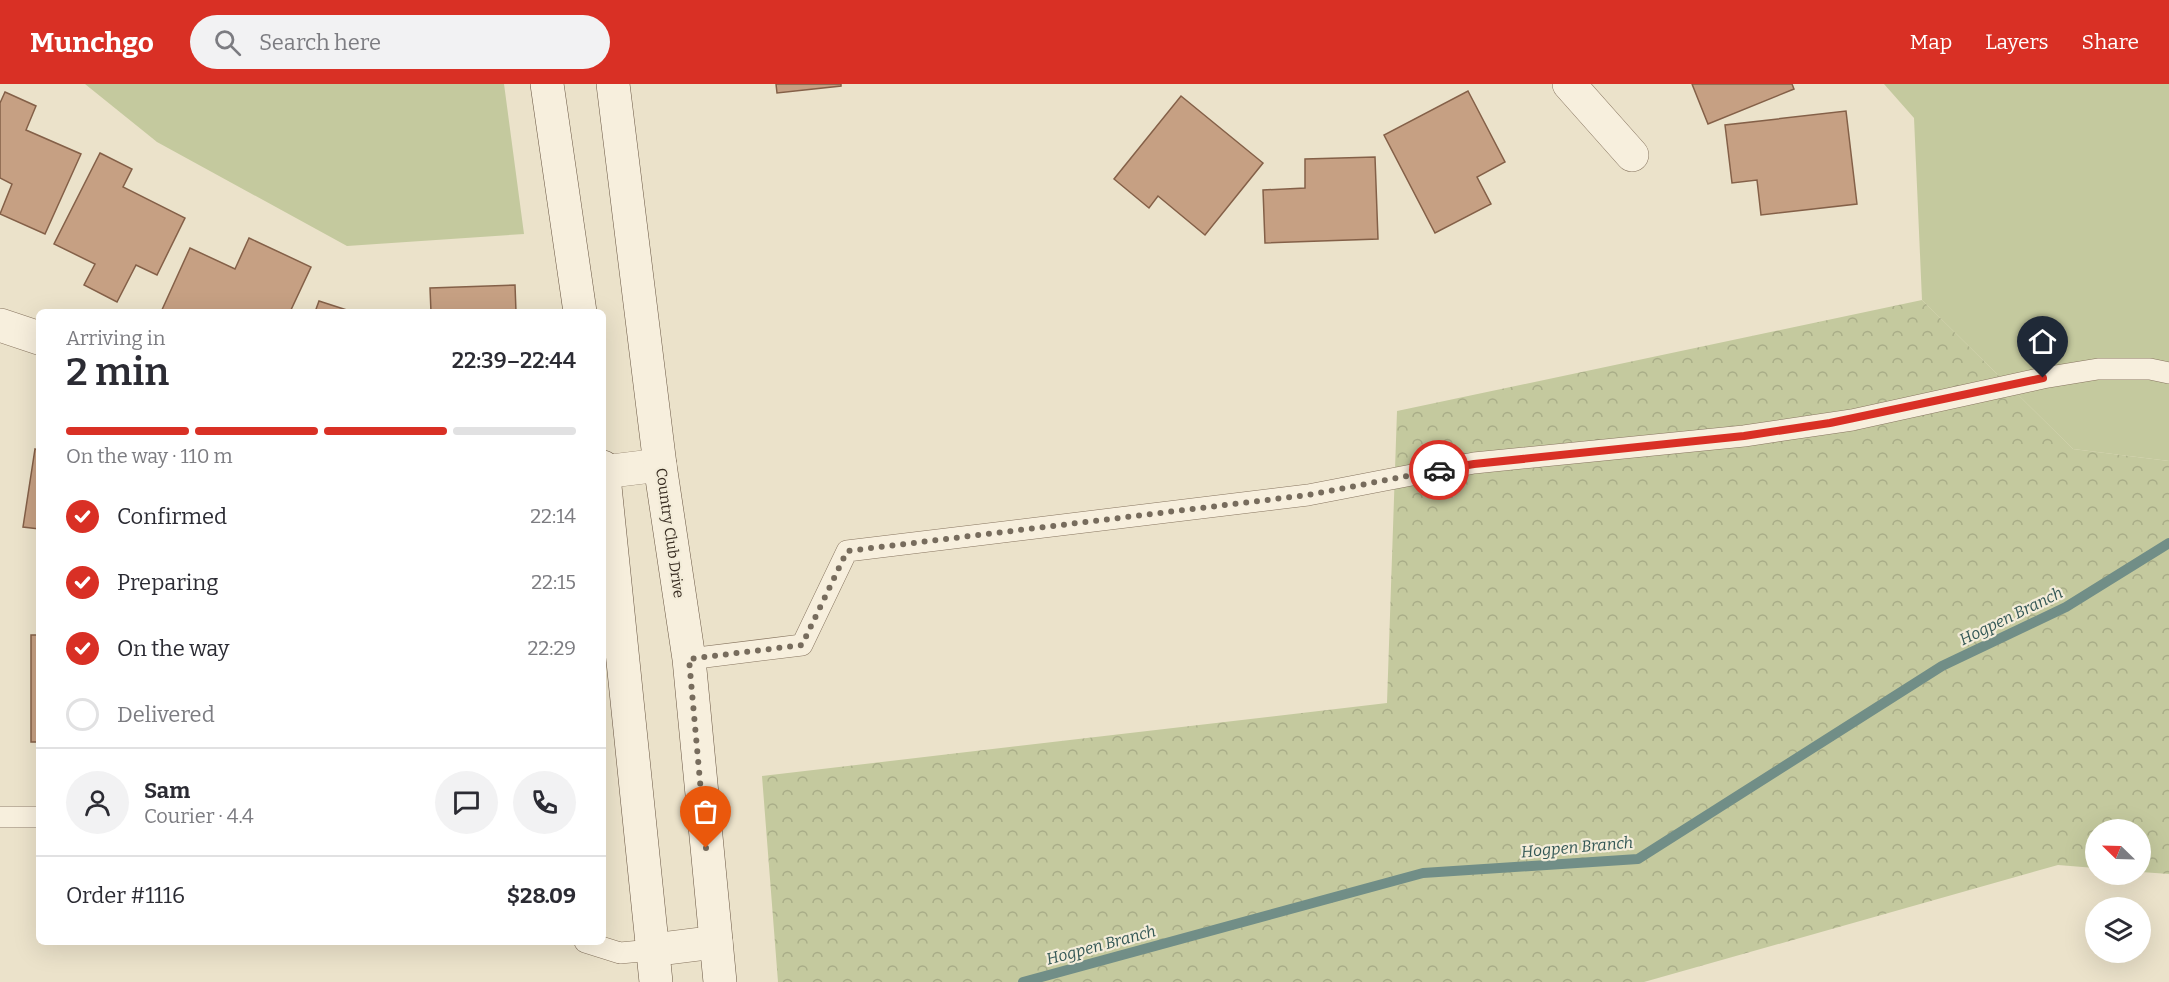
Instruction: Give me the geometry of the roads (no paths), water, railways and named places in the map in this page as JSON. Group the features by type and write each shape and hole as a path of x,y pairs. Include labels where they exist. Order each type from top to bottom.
{"main road":[{"path":"547,84 580,309"},
{"name":"Country Club Drive","path":"613,84 660,465 689,659 720,982"},
{"path":"1569,84 1632,155"},
{"path":"0,326 36,337"},
{"path":"606,472 660,465"},
{"path":"606,501 656,982"},
{"path":"652,950 716,942"}],"lane":[{"path":"689,659 802,645 847,551 1308,495 1474,464 1744,436 1852,420 2043,378 2098,369 2150,369 2169,372"},
{"path":"0,817 36,817"},
{"path":"595,945 620,953 652,950"}],"waterway":[{"name":"Hogpen Branch","path":"1023,982 1423,873 1638,859 1942,666 2066,607 2169,543"}]}
